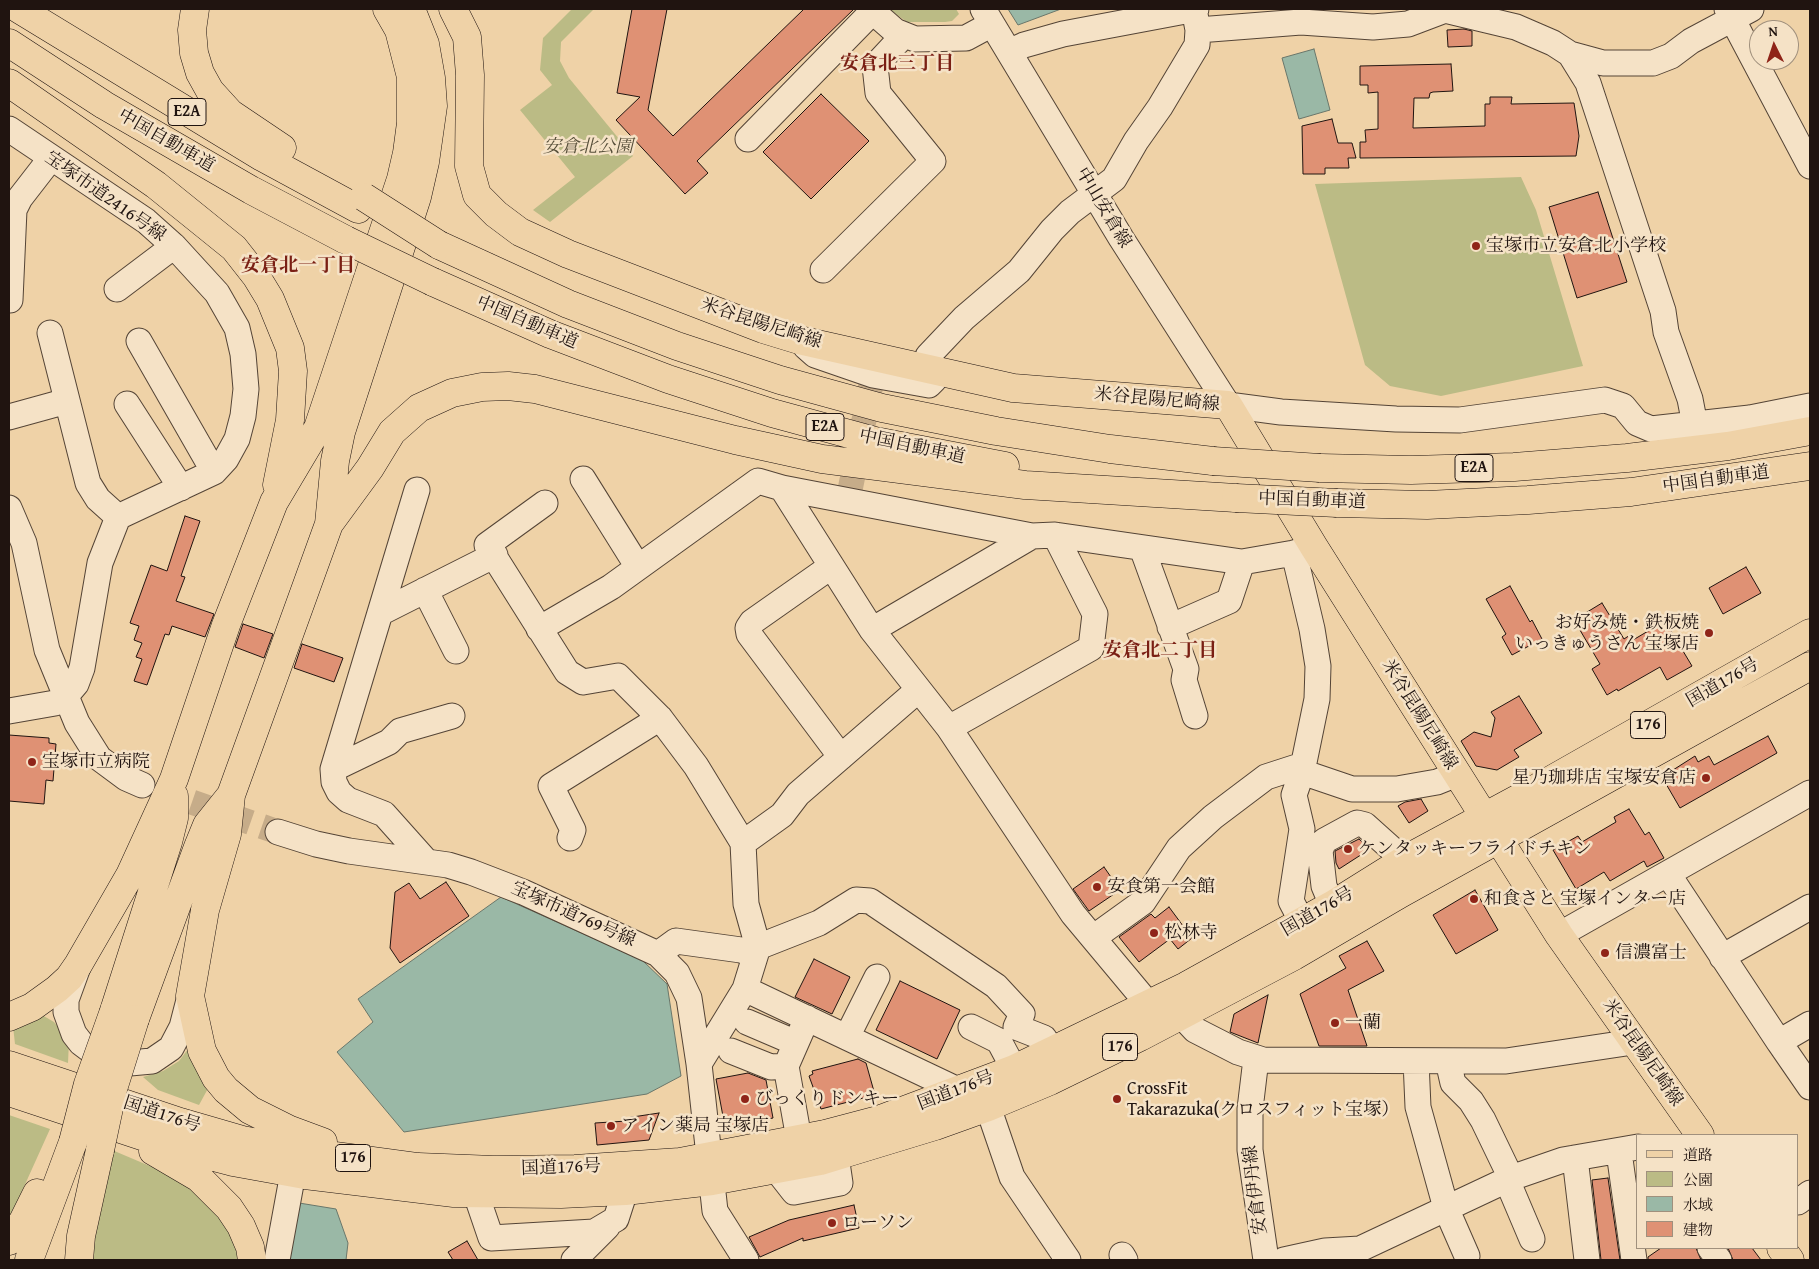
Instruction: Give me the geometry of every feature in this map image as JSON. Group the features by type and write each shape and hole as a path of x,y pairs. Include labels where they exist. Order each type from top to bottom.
{"main road":[{"name":"中国自動車道","path":"19,9 262,156 361,203 439,245 568,304 677,346 780,380 882,408 996,431 1110,449 1212,461 1320,468 1411,470 1514,467 1627,458 1728,446 1810,431"},
{"path":"195,9 192,30 194,53 200,73 210,91 230,112 361,203"},
{"path":"9,1017 32,1007 46,998 69,978 130,875 174,779 226,625 274,502 318,428 401,179 411,123 411,77 399,30 387,9"},
{"path":"411,9 425,44 431,78 431,133 417,197 341,432 335,461 329,524 231,795 227,834 205,910 190,996 202,1051 216,1078 236,1100 266,1118 320,1142 418,1167"},
{"name":"米谷昆陽尼崎線","path":"453,9 467,37 470,75 469,166 477,195 496,214 520,232 568,254 763,329 799,340 1013,388 1228,405 1304,550 1457,774 1559,935 1694,1134"},
{"name":"中国自動車道","path":"9,43 104,105 250,190 346,240 433,282 550,334 668,379 772,413 875,441 991,464 1105,482 1236,498 1336,503 1427,504 1528,500 1631,492 1810,466"},
{"path":"9,83 156,185 234,248 256,276 270,299 290,348 293,371 290,420 274,502"},
{"path":"329,524 370,468 392,432 419,408 452,392 482,387 508,386 550,392 735,440 822,458 1025,485 1236,498"},
{"name":"国道176号","path":"9,1092 84,1136 293,1173 418,1190 476,1194 561,1194 626,1191 710,1169 799,1139 869,1122 960,1091 1053,1052 1149,1005 1302,922 1404,860 1521,797 1810,633"},
{"name":"国道176号","path":"9,1065 180,1122 242,1140 307,1152 418,1167 494,1170 575,1169 680,1162 710,1169 776,1170 836,1156 935,1126 988,1107 1050,1081 1294,956 1400,894 1810,666"},
{"path":"48,1260 84,1136 125,1015 174,818 174,779"},
{"path":"125,1015 207,825 231,795"},
{"path":"29,1260 84,1136 101,1086"},
{"path":"9,1105 84,1136 180,1166 215,1193 241,1226 250,1247 252,1260"},
{"path":"9,1241 31,1207 84,1136"},
{"path":"79,1260 84,1136"},
{"path":"1782,1249 1790,1260"}],"street":[{"path":"748,139 872,10 903,36 915,39 966,38 988,17"},
{"path":"1009,52 1024,45 1063,34 1150,13 1373,26 1408,24 1445,10 1516,27 1553,43 1570,54 1603,63 1653,63 1671,56 1737,12 1810,166"},
{"path":"932,369 928,356 964,318 1020,271 1052,230 1070,212 1114,180 1136,141 1160,107 1197,45 1196,16"},
{"name":"中山安倉線","path":"988,17 1095,194 1228,405"},
{"path":"824,270 934,161 878,93 875,66 903,36"},
{"path":"1570,54 1591,93 1663,311 1666,332 1690,399 1695,425"},
{"name":"宝塚市道2416号線","path":"9,129 146,221 174,246 217,293 237,328 243,354 246,389 243,416 237,439 226,459 214,472 118,517"},
{"path":"10,300 14,210 20,198 51,158"},
{"path":"116,289 174,246"},
{"path":"9,711 55,703 65,697 76,684 81,674 100,563 118,517 98,499 88,483 50,333"},
{"path":"139,341 214,472"},
{"path":"9,417 68,400"},
{"path":"1228,405 1320,415 1396,420 1460,420 1605,400 1622,406 1637,423 1652,429 1750,418 1810,406"},
{"path":"127,404 181,488"},
{"path":"583,479 638,568"},
{"path":"539,629 611,587 758,481 782,488 1043,536 1242,562 1304,550 1312,629 1318,666 1317,699 1303,768 1294,795 1302,829 1290,901 1302,922"},
{"path":"782,488 872,630 918,691 949,728 1073,914 1149,1005 1181,1015 1195,1030 1256,1059 1506,1061 1633,1042"},
{"path":"417,490 333,769 334,782 348,800 384,814 426,861"},
{"path":"545,502 487,544 567,672 583,682 618,676 660,718 696,766 743,842 746,904 756,951 745,989 699,1064"},
{"path":"9,508 24,543 48,650 65,697 77,723 99,758 119,774 142,785"},
{"path":"872,630 1043,536"},
{"path":"949,728 1091,648 1095,614 1043,536"},
{"path":"1142,548 1186,669 1184,680 1195,716"},
{"path":"380,613 495,555"},
{"path":"1170,628 1229,602 1242,562"},
{"path":"826,570 752,622 748,628 749,634 841,757"},
{"path":"425,590 456,651"},
{"path":"743,842 782,815 798,794 918,691"},
{"path":"333,769 389,742 400,731 452,716"},
{"path":"570,838 572,830 552,786 660,718"},
{"path":"1093,938 1143,902 1179,848 1213,817 1266,777 1303,768 1352,789 1397,789 1437,782 1457,774"},
{"path":"1559,935 1810,793"},
{"path":"1332,905 1324,886 1320,851 1324,841 1357,823 1365,824 1404,860"},
{"name":"宝塚市道769号線","path":"278,832 316,844 349,851 456,867 505,885 658,954 677,973 689,998 699,1064 715,1211 746,1260"},
{"path":"1668,874 1810,1087"},
{"path":"658,954 676,941 756,951 819,923 856,900 870,901 996,986 1022,1014 1016,1027 1044,1038 1053,1052"},
{"path":"1722,957 1810,907"},
{"path":"78,965 66,1000 66,1012 74,1034 89,1049 130,1063 152,1061 171,1048 182,1027 190,996"},
{"path":"847,1037 877,978"},
{"path":"745,989 960,1091"},
{"path":"799,1139 786,1066 807,1018"},
{"path":"747,1022 796,1043"},
{"path":"1779,1042 1810,1024"},
{"path":"971,1027 999,1041 1014,1069"},
{"path":"730,1051 771,1067 786,1066"},
{"name":"安倉伊丹線","path":"1256,1059 1250,1109 1250,1150 1266,1260"},
{"path":"1416,1061 1418,1107 1446,1208 1467,1256"},
{"path":"1448,1061 1453,1083 1471,1101 1483,1120 1509,1179 1532,1239"},
{"path":"920,1071 920,1105"},
{"path":"988,1107 1012,1177 1068,1260"},
{"path":"1284,1260 1325,1251 1360,1249 1509,1179 1575,1158 1628,1149 1635,1248"},
{"path":"1575,1158 1587,1260"},
{"path":"277,1260 293,1173"},
{"path":"574,1260 616,1219 626,1191"},
{"path":"1799,1201 1810,1193"},
{"path":"476,1194 492,1249 594,1232 616,1219"},
{"path":"1711,1249 1719,1260"}],"green space":[{"name":"安倉北公園","path":"572,9 594,9 561,42 560,61 569,78 633,156 550,222 533,210 575,177 520,110 552,85 540,70 543,38"},
{"path":"889,9 956,9 959,14 952,21 907,22"},
{"path":"1521,177 1536,210 1583,366 1441,396 1390,386 1365,365 1315,184"},
{"path":"42,1015 54,1022 69,1041 68,1063 15,1044 13,1026"},
{"path":"188,1049 211,1083 199,1105 158,1090 143,1077 163,1071 179,1061"},
{"path":"9,1115 50,1129 9,1220"},
{"path":"112,1150 164,1172 197,1190 219,1210 242,1260 87,1260"}],"water":[{"path":"1008,9 1061,9 1018,25"},
{"path":"1314,49 1330,110 1299,119 1282,58"},
{"path":"501,897 642,960 667,984 681,1076 647,1094 404,1132 337,1052 373,1022 358,999"},
{"path":"299,1203 336,1209 348,1243 346,1260 287,1260"}],"building":[{"path":"632,9 667,9 648,110 673,136 804,9 854,9 697,161 708,173 685,194 616,120 640,97 617,93"},
{"path":"1464,29 1472,31 1472,46 1448,47 1447,30"},
{"path":"1451,64 1453,91 1433,92 1430,93 1429,98 1414,98 1413,128 1485,126 1485,104 1490,104 1490,97 1512,97 1511,104 1574,103 1579,136 1576,156 1360,158 1360,142 1366,142 1365,130 1378,129 1378,92 1368,93 1368,85 1360,85 1360,66"},
{"path":"821,94 869,141 811,199 763,152"},
{"path":"1332,119 1338,143 1352,143 1356,158 1348,158 1349,168 1325,168 1325,174 1303,174 1302,126"},
{"path":"1598,192 1627,282 1577,298 1549,207"},
{"path":"185,516 200,521 181,576 185,577 176,601 214,614 205,637 172,626 169,635 165,634 147,685 134,681 142,659 136,657 142,643 134,640 139,626 130,623 151,565 167,571"},
{"path":"1746,567 1761,593 1723,614 1709,588"},
{"path":"1510,586 1542,639 1512,655 1502,637 1506,634 1486,599"},
{"path":"1602,603 1624,639 1630,635 1633,640 1665,621 1692,666 1667,680 1660,667 1618,691 1617,689 1607,695 1592,669 1600,664 1574,620"},
{"path":"243,624 273,634 264,658 235,647"},
{"path":"302,644 343,658 334,682 294,668"},
{"path":"1519,696 1542,733 1514,750 1519,757 1497,770 1476,766 1461,741 1474,732 1491,737 1495,718 1491,712"},
{"name":"宝塚市立病院","path":"9,735 49,738 49,743 56,744 53,781 46,780 44,804 9,801"},
{"path":"1768,736 1777,753 1680,808 1662,777 1695,756 1698,762 1709,756 1714,765"},
{"path":"1421,799 1428,811 1409,823 1398,806 1405,802"},
{"path":"1629,809 1645,835 1649,832 1664,858 1647,867 1644,861 1610,881 1604,872 1576,889 1553,850 1578,836 1582,842 1616,822 1614,817"},
{"path":"1359,839 1370,849 1339,869 1336,863 1335,851"},
{"path":"1104,867 1120,890 1089,911 1073,889"},
{"path":"446,882 469,916 400,963 390,948 395,892 409,883 420,899"},
{"path":"1475,890 1498,930 1456,954 1433,915"},
{"path":"1169,907 1192,938 1178,949 1170,939 1139,962 1119,937 1151,914 1155,918"},
{"name":"一蘭","path":"1367,941 1384,971 1348,990 1367,1046 1319,1046 1300,994 1346,968 1339,956"},
{"path":"814,959 850,977 832,1014 795,997"},
{"path":"900,981 960,1010 937,1059 876,1030"},
{"path":"1268,995 1258,1043 1230,1032 1234,1014"},
{"path":"858,1059 866,1063 875,1095 821,1109 809,1076 813,1074 812,1071"},
{"name":"びっくりドンキー","path":"748,1073 766,1080 773,1118 725,1127 716,1079"},
{"path":"659,1113 649,1140 597,1145 595,1123 627,1121 626,1118"},
{"path":"1608,1178 1620,1260 1601,1260 1592,1180"},
{"path":"854,1205 859,1228 803,1241 803,1238 760,1257 749,1237 789,1220"},
{"path":"467,1241 478,1260 453,1260 448,1252"},
{"path":"1660,1249 1696,1249 1701,1260 1648,1260 1648,1257"},
{"path":"1728,1249 1753,1249 1761,1260 1733,1260"}],"tunnel":[{"path":"848,500 873,375"},
{"path":"157,790 278,832"}],"place":[{"name":"宝塚市立安倉北小学校","path":"1476,246"},
{"name":"お好み焼・鉄板焼 いっきゅうさん 宝塚店","path":"1709,633"},
{"name":"宝塚市立病院","path":"32,762"},
{"name":"星乃珈琲店 宝塚安倉店","path":"1706,778"},
{"name":"ケンタッキーフライドチキン","path":"1348,849"},
{"name":"安食第一会館","path":"1097,887"},
{"name":"和食さと 宝塚インター店","path":"1474,899"},
{"name":"松林寺","path":"1154,933"},
{"name":"信濃富士","path":"1605,953"},
{"name":"一蘭","path":"1335,1023"},
{"name":"びっくりドンキー","path":"745,1099"},
{"name":"CrossFit Takarazuka(クロスフィット宝塚）","path":"1117,1099"},
{"name":"アイン薬局 宝塚店","path":"611,1126"},
{"name":"ローソン","path":"832,1223"}],"district":[{"name":"安倉北三丁目","path":"897,64"},
{"name":"安倉北一丁目","path":"298,266"},
{"name":"安倉北二丁目","path":"1160,651"}]}
